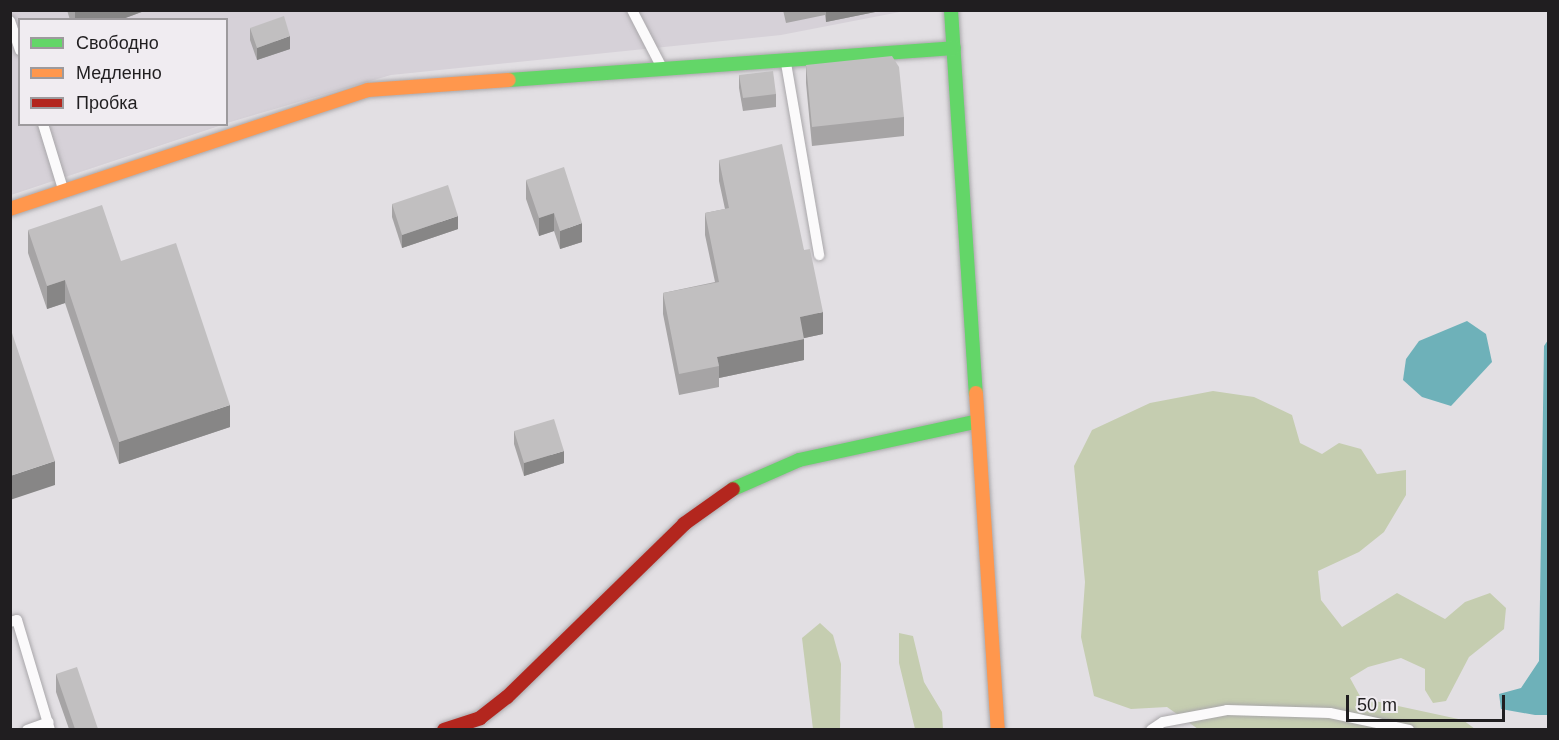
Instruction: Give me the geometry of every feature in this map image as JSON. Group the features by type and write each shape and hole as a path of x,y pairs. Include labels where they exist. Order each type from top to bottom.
{"street":[{"path":"951,10 975,422 998,729"},
{"path":"10,209 368,90 661,66 786,62 954,48"},
{"path":"444,729 476,724 551,659 684,524 748,478 800,460 975,422"}],"lane":[{"path":"632,10 661,66"},
{"path":"10,21 18,44"},
{"path":"786,62 819,255"},
{"path":"44,126 64,192"},
{"path":"10,622 17,620 49,726 27,729"},
{"path":"1151,729 1163,722 1227,710 1330,713 1409,729"}],"shaded area":[{"path":"10,11 905,11 781,35 391,75 228,123 228,18 18,18 18,126 219,126 11,195"}],"green space":[{"path":"1213,391 1254,397 1292,415 1300,443 1322,454 1339,443 1361,449 1377,474 1406,470 1406,495 1384,532 1359,552 1318,571 1321,600 1342,627 1397,593 1445,619 1465,602 1490,593 1506,608 1504,629 1469,657 1446,701 1433,703 1425,690 1425,669 1401,658 1368,667 1350,678 1361,698 1463,720 1475,729 1198,729 1167,707 1131,709 1094,696 1081,637 1085,582 1074,466 1092,430 1150,403"},
{"path":"820,623 833,635 841,664 840,729 813,729 802,638"},
{"path":"899,633 913,636 924,682 942,712 943,729 915,729 899,663"}],"water":[{"path":"1467,321 1486,334 1492,362 1451,406 1422,397 1403,380 1406,359 1419,341"},
{"path":"1548,340 1548,715 1535,715 1501,709 1499,694 1521,688 1539,661 1544,346"}],"building":[{"path":"284,16 290,36 257,48 250,28"},
{"path":"892,56 899,67 904,117 812,127 806,65"},
{"path":"773,71 776,94 743,98 739,75"},
{"path":"782,144 804,250 810,249 823,312 800,317 804,339 717,357 719,366 679,374 663,293 719,282 705,213 729,208 719,160"},
{"path":"564,167 582,223 560,231 554,213 539,218 526,180"},
{"path":"448,185 458,216 402,235 392,204"},
{"path":"102,205 121,261 176,243 230,405 119,442 65,280 47,286 28,230"},
{"path":"10,327 55,461 10,476"},
{"path":"554,419 564,451 524,463 514,431"},
{"path":"77,667 98,729 75,729 56,674"}],"traffic: fast":[{"path":"951,10 976,393"},
{"path":"509,80 954,48"},
{"path":"733,489 799,460 975,422"}],"traffic: slow":[{"path":"10,209 368,90 509,80"},
{"path":"976,393 998,730"}],"traffic: jam":[{"path":"444,730 480,718 507,697 684,524 733,489"}]}
